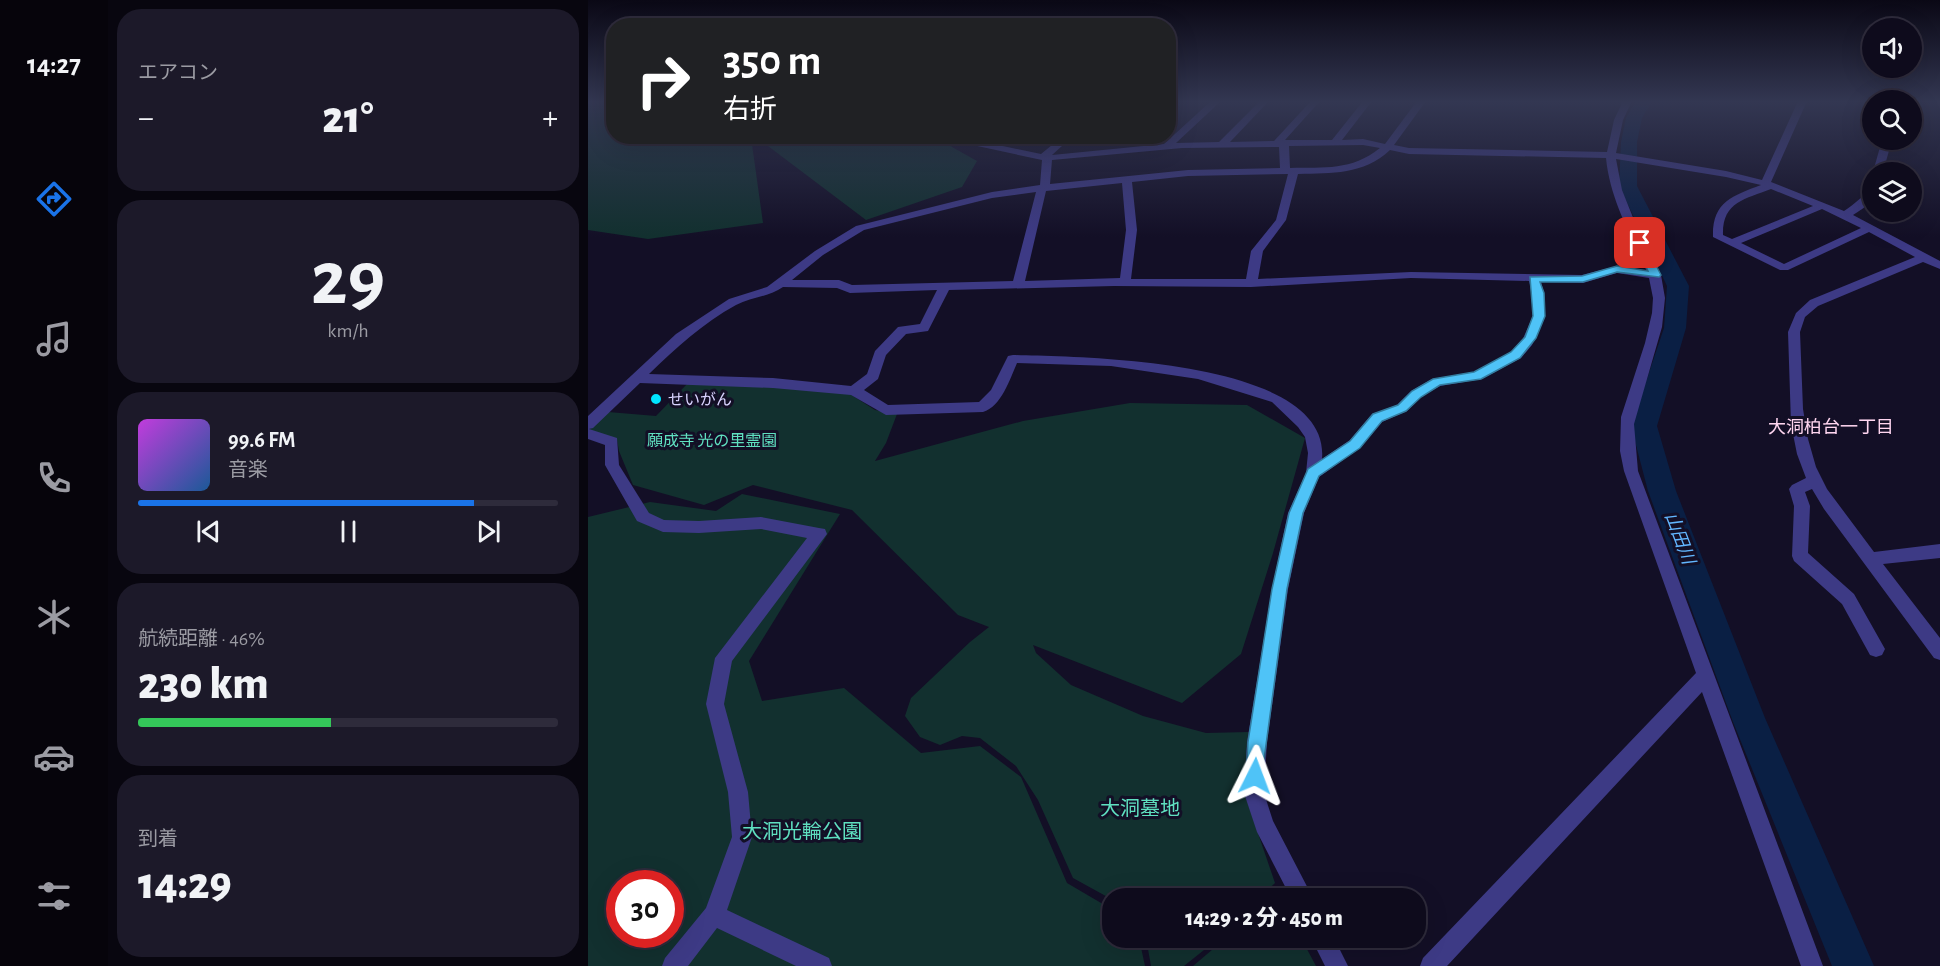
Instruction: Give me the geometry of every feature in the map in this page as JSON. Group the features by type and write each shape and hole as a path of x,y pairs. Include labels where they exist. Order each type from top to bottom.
{"street":[{"path":"989,146 1045,157 1166,146"},
{"path":"1018,284 1044,188 1045,157 1058,146"},
{"path":"1106,152 1113,146"},
{"path":"1167,146 1189,159 1289,172 1347,170 1365,164 1389,148"},
{"path":"673,966 714,915 742,837 738,792 715,704 724,658 819,534 761,523 699,527 663,526 643,517 612,465 612,442 589,424 680,337 734,302 771,290 819,253 860,228 992,195 1126,178 1189,159 1217,146"},
{"path":"1251,283 1257,251 1281,220 1289,172 1282,146"},
{"path":"1381,146 1409,151 1617,156 1768,184 1845,215 1940,266"},
{"path":"1611,146 1617,156 1619,196 1655,275 1659,299 1654,329 1627,419 1626,442 1631,471 1812,966"},
{"path":"1784,146 1768,184 1730,201 1719,213 1716,224 1718,237 1784,268 1870,228"},
{"path":"1125,282 1132,245 1131,206 1126,178"},
{"path":"1732,243 1824,205"},
{"path":"1845,215 1862,205"},
{"path":"1925,257 1814,303 1796,320 1794,332 1800,431 1804,454 1815,481 1829,505 1940,652"},
{"path":"782,283 839,284 850,289 1125,282 1251,283 1411,275 1583,279 1617,269 1655,275"},
{"path":"1313,473 1355,444 1377,418 1402,408 1416,394 1437,382 1477,376 1515,355 1530,338 1539,316 1538,293 1534,279"},
{"path":"854,391 873,376 880,354 902,330 924,328 945,286"},
{"path":"637,378 773,383 854,391 886,410 983,407 996,393 1013,359 1111,362 1198,374 1242,386 1277,399 1286,405 1312,436 1315,453 1313,473 1296,513 1280,589 1257,742 1254,793 1264,825 1297,888"},
{"path":"1815,481 1797,489 1802,506 1800,556 1848,599 1876,648"},
{"path":"1870,559 1940,551"},
{"path":"1431,966 1706,675"},
{"path":"714,915 821,966"},
{"path":"1327,948 1337,966"}],"green space":[{"path":"588,146 752,146 763,223 648,239 588,230"},
{"path":"768,146 950,146 977,161 962,187 866,220"},
{"path":"689,382 850,394 875,410 897,414 886,443 875,461 1023,421 1130,403 1247,405 1305,438 1273,553 1241,654 1182,703 1033,645 1036,653 1071,685 1143,716 1206,733 1249,732 1245,795 1275,883 1270,888 1102,888 1102,894 1073,878 1038,800 1016,766 980,738 962,736 940,745 920,737 905,716 911,698 989,627 958,615 852,510 753,485 704,505 633,485 619,451 617,440 588,431 608,412 656,416"},
{"name":"大洞光輪公園","path":"742,494 840,514 749,661 762,701 844,688 921,753 980,746 1021,777 1067,883 1102,904 1102,948 1141,948 1145,966 588,966 588,517 650,502 716,511"},
{"path":"1148,948 1206,948 1184,966 1151,966"},
{"path":"1214,948 1306,948 1316,966 1193,966"}],"waterway":[{"name":"山田川","path":"1629,146 1628,186 1678,286 1675,328 1644,426 1662,491 1750,722 1853,966"}],"place":[{"name":"せいがん","path":"656,399"}],"district":[{"name":"大洞柏台一丁目","path":"1831,427"}],"route":[{"path":"1255,776 1257,742 1280,589 1296,513 1313,473 1355,444 1377,418 1402,408 1416,394 1437,382 1477,376 1515,355 1526,345 1539,316 1538,293 1534,279 1583,279 1617,269 1655,275 1640,243"}],"park label":[{"name":"願成寺 光の里霊園","path":"712,440"},
{"name":"大洞墓地","path":"1140,808"}]}
